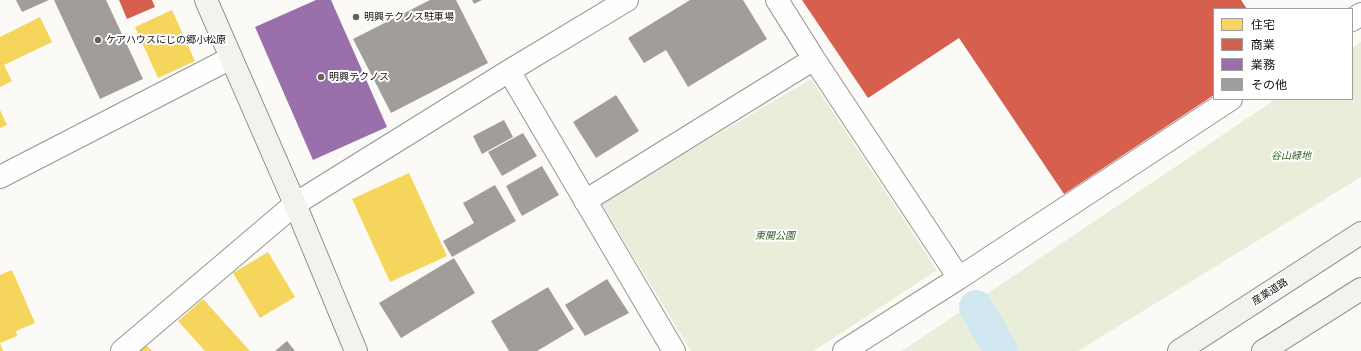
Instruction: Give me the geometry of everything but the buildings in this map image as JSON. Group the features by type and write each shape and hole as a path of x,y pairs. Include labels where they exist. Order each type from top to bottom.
{"street":[{"path":"206,0 356,351"},
{"path":"777,0 814,59 959,278"},
{"path":"122,351 294,204 510,71 613,4"},
{"path":"0,177 231,58"},
{"path":"585,201 814,59"},
{"path":"510,71 674,351"},
{"path":"844,351 959,278 1229,100"},
{"name":"産業道路","path":"1179,351 1361,233"},
{"path":"1263,351 1361,289"}],"green space":[{"name":"谷山緑地","path":"1361,42 1361,177 1078,351 902,351 1275,100 1353,100 1353,47"},
{"name":"東開公園","path":"811,79 937,270 814,351 691,351 601,203"}],"waterway":[{"path":"976,307 1001,351"}],"place":[{"name":"明興テクノス駐車場","path":"356,17"},
{"name":"ケアハウスにじの郷小松原","path":"98,40"},
{"name":"明興テクノス","path":"321,77"}]}
